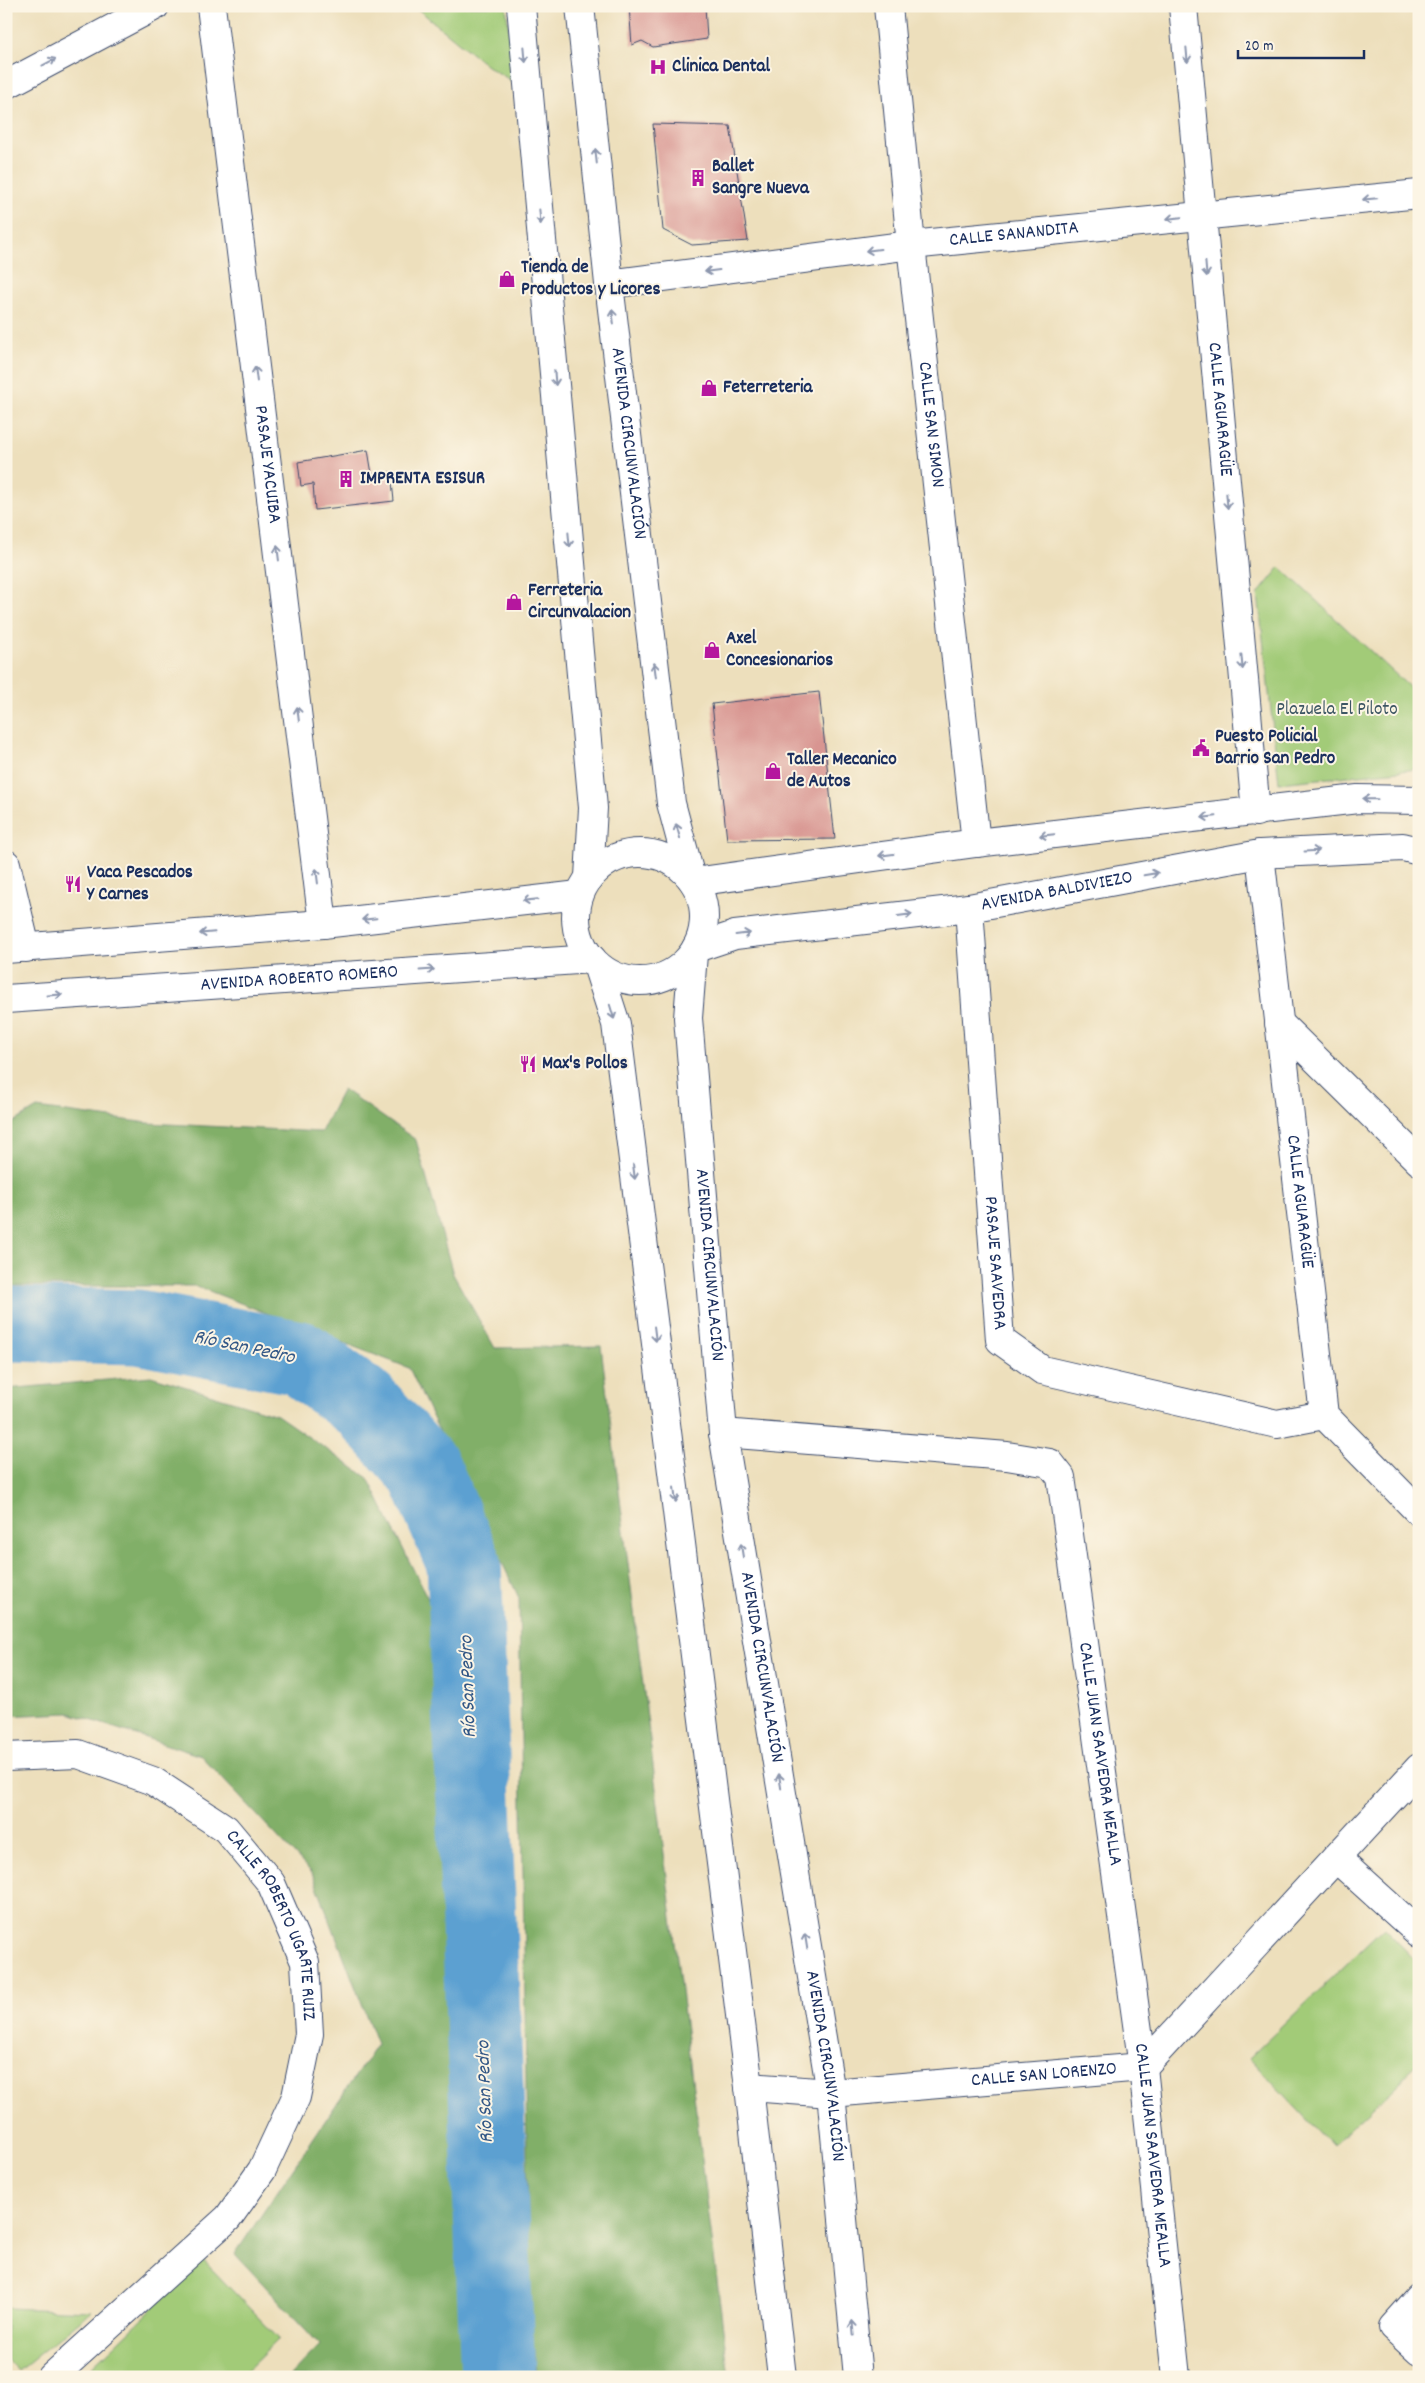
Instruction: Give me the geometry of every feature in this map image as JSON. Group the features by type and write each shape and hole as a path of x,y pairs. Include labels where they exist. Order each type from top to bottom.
{"main road":[{"path":"6,84 156,6"},
{"name":"PASAJE YACUIBA","path":"211,6 323,924"},
{"path":"521,6 593,808 584,886 575,922 578,936 594,962 616,1024 749,2087 782,2377"},
{"name":"AVENIDA CIRCUNVALACIÓN","path":"580,6 609,284 671,803 692,880"},
{"name":"CALLE SAN SIMON","path":"888,6 911,245 976,843"},
{"name":"CALLE AGUARAGÜE","path":"1183,6 1256,812"},
{"name":"CALLE SANANDITA","path":"609,284 911,245 1419,194"},
{"path":"692,880 976,843 1358,799 1419,800"},
{"name":"AVENIDA BALDIVIEZO","path":"695,951 735,935 969,908 1260,854 1403,847 1419,851"},
{"path":"6,864 16,948 323,924 584,886 607,861 628,853 652,854 674,862 692,880 700,892 705,914 701,937 695,951 681,966 665,976 648,981 630,980 613,975 594,962"},
{"name":"CALLE AGUARAGÜE","path":"1260,854 1324,1415"},
{"name":"PASAJE SAAVEDRA","path":"969,908 1000,1340 1042,1370 1249,1418 1278,1424 1324,1415"},
{"name":"AVENIDA CIRCUNVALACIÓN","path":"695,951 688,1018 723,1433 831,2093 858,2377"},
{"name":"AVENIDA ROBERTO ROMERO","path":"6,999 594,962"},
{"path":"1279,1024 1419,1161"},
{"path":"1324,1415 1419,1512"},
{"name":"CALLE JUAN SAAVEDRA MEALLA","path":"723,1433 1007,1456 1050,1462 1061,1477 1142,2067 1176,2377"},
{"name":"CALLE ROBERTO UGARTE RUIZ","path":"6,1757 78,1754 153,1781 226,1829 271,1884 305,1962 309,2034 296,2097 262,2170 228,2218 52,2377"},
{"name":"CALLE SAN LORENZO","path":"749,2087 831,2093 1142,2067 1419,1768"},
{"path":"1336,1858 1419,1933"},
{"path":"1419,2298 1393,2326 1419,2351"}],"green space":[{"path":"414,6 506,6 512,60 512,81 487,66"},
{"name":"Plazuela El Piloto","path":"1280,567 1419,696 1419,769 1279,783 1258,594"},
{"path":"343,1089 416,1140 453,1274 495,1348 601,1346 729,2377 536,2377 529,2290 519,1598 409,1368 196,1286 6,1286 6,1127 37,1108 148,1123 321,1132"},
{"path":"151,1376 277,1415 368,1478 430,1603 450,2024 478,2377 289,2377 320,2345 235,2254 377,2044 312,1873 201,1756 69,1713 6,1716 6,1389"},
{"path":"1384,1928 1419,1964 1419,2063 1332,2146 1249,2058"},
{"path":"203,2260 279,2339 240,2377 82,2377"},
{"path":"6,2308 92,2311 18,2371 6,2359"}],"building":[{"path":"629,6 705,6 707,39 653,47 642,41 632,45"},
{"name":"Ballet Sangre Nueva","path":"653,124 730,126 748,241 692,245 663,230"},
{"name":"IMPRENTA ESISUR","path":"368,450 372,474 391,472 394,501 315,510 313,484 301,486 298,462"},
{"name":"Taller Mecanico de Autos","path":"819,692 835,839 727,840 712,704"}],"waterway":[{"name":"Río San Pedro","path":"6,1324 138,1327 300,1358 364,1404 424,1470 464,1563 498,2377"}],"place":[{"name":"Clinica Dental","path":"658,67"},
{"name":"Ballet Sangre Nueva","path":"698,178"},
{"name":"Tienda de Productos y Licores","path":"507,279"},
{"name":"Feterreteria","path":"709,388"},
{"name":"IMPRENTA ESISUR","path":"346,479"},
{"name":"Ferreteria Circunvalacion","path":"514,602"},
{"name":"Axel Concesionarios","path":"712,650"},
{"name":"Puesto Policial Barrio San Pedro","path":"1201,748"},
{"name":"Taller Mecanico de Autos","path":"773,771"},
{"name":"Vaca Pescados Y Carnes","path":"73,884"},
{"name":"Max's Pollos","path":"528,1064"}]}
